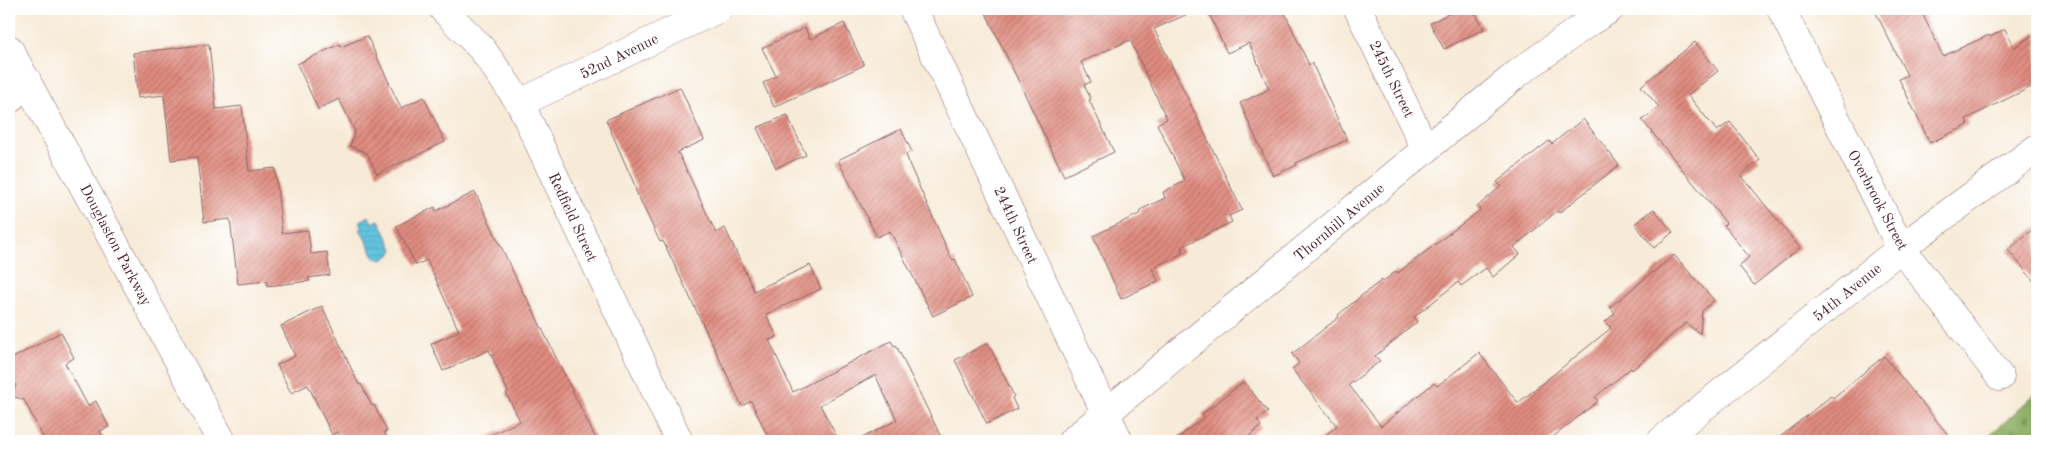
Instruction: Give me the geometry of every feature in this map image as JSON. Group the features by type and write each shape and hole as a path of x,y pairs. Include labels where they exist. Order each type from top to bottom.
{"street":[{"name":"Redfield Street","path":"443,9 482,49 520,104 679,441"},
{"name":"52nd Avenue","path":"520,104 718,9"},
{"name":"244th Street","path":"913,9 1120,441"},
{"name":"245th Street","path":"1358,9 1426,150"},
{"name":"Thornhill Avenue","path":"1072,441 1518,73 1584,25 1610,9"},
{"name":"Overbrook Street","path":"1781,9 1901,248 2000,376"},
{"name":"Douglaston Parkway","path":"9,49 222,441"},
{"path":"9,100 27,80"},
{"name":"54th Avenue","path":"1661,441 1901,248 2037,148"}],"green space":[{"path":"2037,392 2037,441 1984,441"}],"water":[{"path":"369,216 372,223 379,220 393,249 390,255 382,260 375,258 360,229 363,228 359,222"}],"building":[{"path":"984,9 1199,9 1154,29 1242,210 1229,216 1232,222 1181,247 1183,253 1152,268 1158,281 1121,299 1093,236 1141,213 1140,210 1165,198 1163,192 1185,181 1157,124 1167,119 1130,40 1081,62 1091,82 1084,85 1091,99 1089,100 1114,152 1064,176"},
{"path":"1207,9 1283,9 1309,65 1312,63 1347,140 1296,163 1297,165 1273,176 1240,103 1269,89 1249,43 1227,53"},
{"path":"1458,9 1473,9 1484,29 1444,49 1430,23"},
{"path":"1874,9 1920,9 1943,56 2005,29 2014,48 2037,32 2037,84 1966,119 1968,125 1930,143 1899,79 1907,75"},
{"path":"844,23 864,65 774,107 763,83 776,76 762,48 805,28 810,39"},
{"path":"367,36 401,108 424,97 445,142 377,174 367,153 350,146 355,131 339,99 318,109 297,64 340,44 341,47"},
{"path":"1695,42 1718,71 1688,95 1717,131 1730,122 1760,160 1741,175 1800,248 1754,285 1739,266 1749,257 1724,225 1726,223 1642,120 1659,107 1641,86"},
{"path":"209,44 216,109 242,106 249,171 275,168 282,233 308,230 311,254 327,252 330,275 308,278 310,281 267,286 267,281 238,284 230,219 204,222 197,157 171,160 164,95 138,98 133,53"},
{"path":"680,87 704,140 678,152 716,233 725,228 754,291 810,265 821,289 766,314 777,337 769,340 793,392 891,341 894,346 896,345 943,441 856,441 897,420 875,375 820,405 839,441 770,441 751,401 742,406 663,241 660,242 606,120"},
{"path":"787,115 806,155 776,168 757,128"},
{"path":"1583,119 1619,165 1559,213 1557,211 1514,247 1520,254 1493,277 1486,268 1461,286 1458,282 1414,317 1417,322 1375,356 1380,361 1349,385 1381,426 1434,383 1437,386 1479,353 1518,403 1611,328 1605,322 1615,313 1610,307 1674,255 1714,300 1702,311 1700,334 1686,323 1632,370 1631,368 1595,397 1598,401 1548,441 1318,441 1337,426 1292,369 1299,363 1292,354 1339,317 1338,315 1361,296 1396,271 1398,273 1480,210 1477,207 1501,186 1497,182 1549,141 1552,144"},
{"path":"901,129 912,152 906,154 910,166 952,260 955,259 972,297 933,316 890,231 877,237 838,160"},
{"path":"475,192 597,441 478,441 520,421 506,393 508,392 489,350 443,371 431,344 459,331 427,260 416,265 396,226 435,207 436,211"},
{"path":"1654,209 1673,232 1654,248 1635,224"},
{"path":"2037,226 2037,285 2008,250"},
{"path":"322,306 359,385 361,384 372,406 374,405 387,431 384,432 389,441 343,441 338,432 332,435 308,385 291,393 277,365 295,356 281,326"},
{"path":"61,332 74,358 65,363 88,406 96,401 109,427 100,431 105,441 45,441 24,400 12,396 16,385 9,372 9,360"},
{"path":"988,343 1014,396 1012,398 1017,409 987,424 955,360"},
{"path":"1884,356 1953,441 1775,441 1831,396 1833,398"},
{"path":"1244,382 1268,412 1257,420 1261,426 1243,441 1174,441 1204,417 1202,414"}]}
